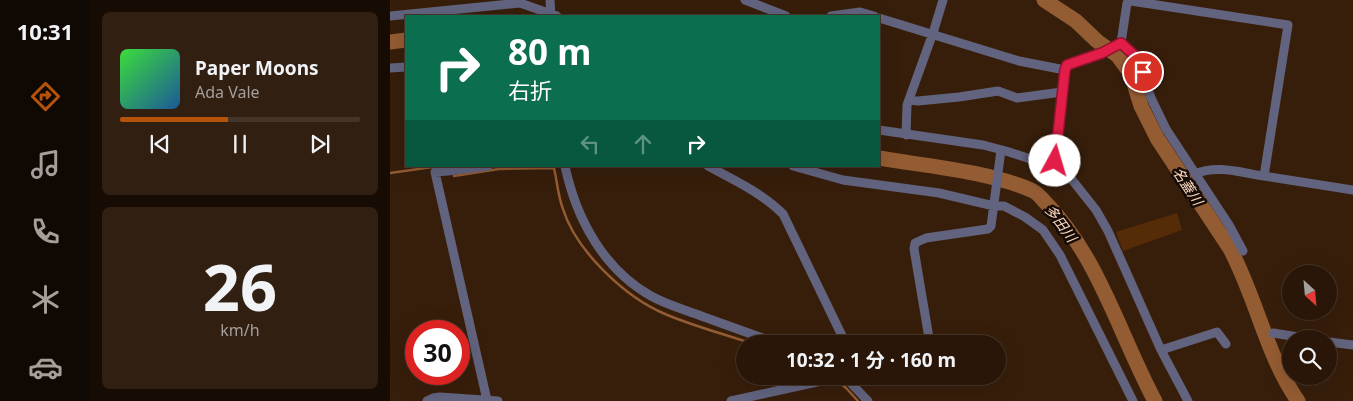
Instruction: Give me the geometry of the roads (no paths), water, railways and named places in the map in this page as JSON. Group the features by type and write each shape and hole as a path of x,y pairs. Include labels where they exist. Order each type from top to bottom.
{"street":[{"path":"550,0 553,15"},
{"path":"745,0 783,15"},
{"path":"906,134 906,105 910,100 943,0"},
{"path":"1119,44 1126,3 1131,1 1288,25 1264,176"},
{"path":"390,16 520,4 550,15"},
{"path":"838,15 860,12 870,15"},
{"path":"880,18 1019,61 1065,70"},
{"path":"1055,167 1062,92 1067,65 1102,53 1119,44"},
{"path":"1119,44 1134,55 1139,63 1157,112 1166,129 1230,224 1243,251"},
{"path":"390,68 405,67"},
{"path":"910,100 918,102 998,91 1018,98 1062,92"},
{"path":"880,130 984,145 1001,153 1055,167 1073,181 1096,210 1108,231 1161,350 1188,401"},
{"path":"928,335 914,249 916,243 926,238 988,229 991,226 1001,153"},
{"path":"475,167 435,172 487,400"},
{"path":"565,167 576,207 586,228 606,257 633,284 651,296 673,306 754,335"},
{"path":"710,167 775,206 783,214 842,335"},
{"path":"796,167 842,180 939,193 1004,206 1025,216 1043,230 1052,241 1133,401"},
{"path":"1195,174 1210,169 1218,169 1353,190"},
{"path":"1161,350 1214,332 1221,336 1226,344"},
{"path":"1273,333 1282,334"},
{"path":"1337,343 1353,346"},
{"path":"731,401 798,385"},
{"path":"855,385 868,401"},
{"path":"428,401 440,397 498,401"}],"waterway":[{"name":"名蓋川","path":"1044,0 1076,21 1097,41 1118,56 1131,74 1141,106 1157,138 1229,247 1247,285 1269,345 1298,401"},
{"name":"多田川","path":"390,42 405,40"},
{"name":"多田川","path":"880,158 995,178 1014,183 1037,194 1064,223 1080,246 1107,297 1155,401"},
{"path":"390,173 433,167"},
{"path":"454,176 499,169 554,168 560,199 569,225 590,256 604,271 634,296 665,314 736,338"},
{"path":"842,385 858,401"}]}
